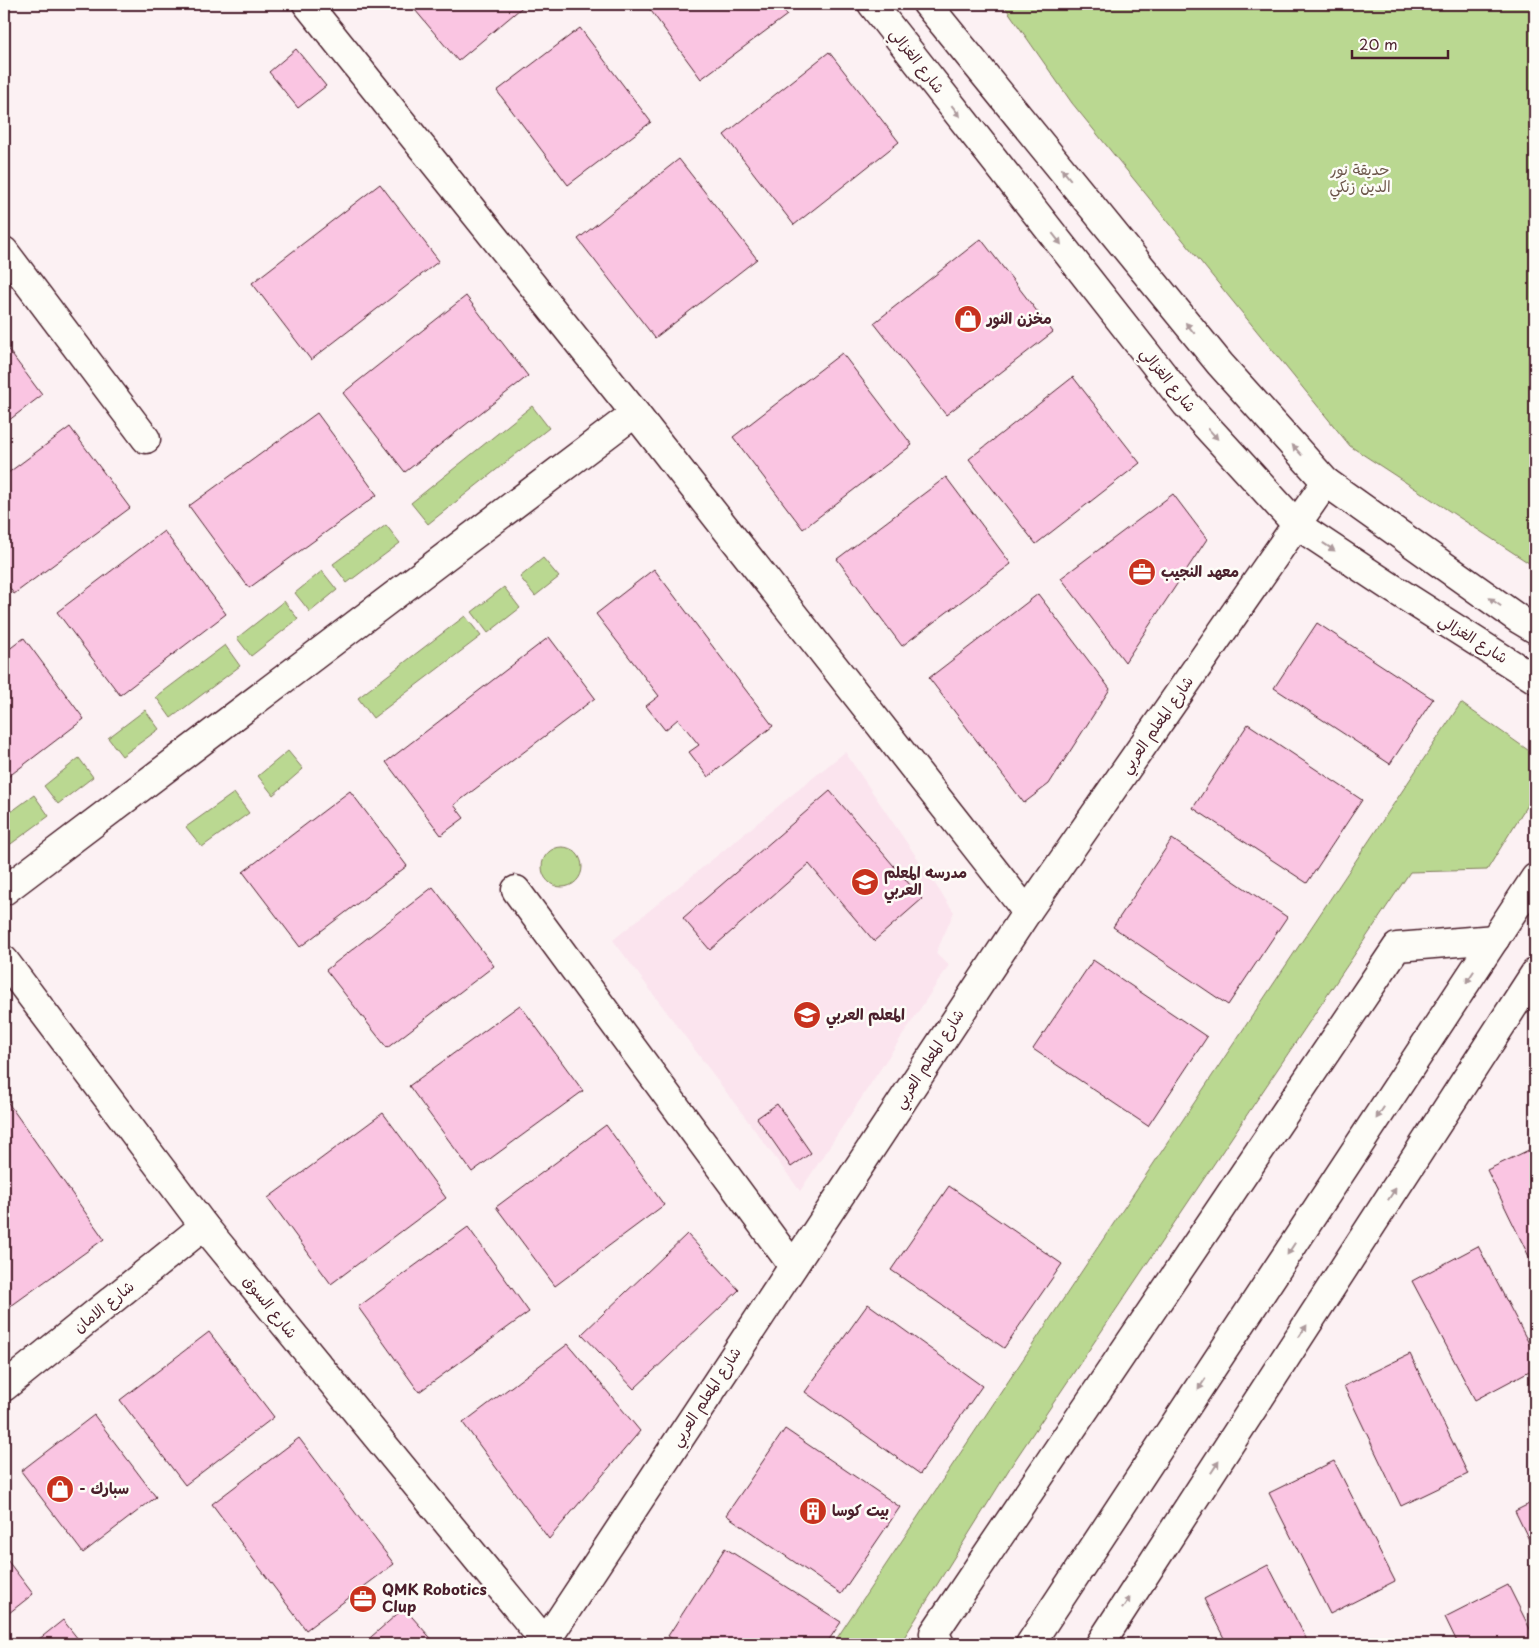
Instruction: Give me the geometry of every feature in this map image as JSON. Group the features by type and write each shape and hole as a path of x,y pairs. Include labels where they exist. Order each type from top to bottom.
{"street":[{"path":"307,4 636,413 1027,912"},
{"name":"شارع الغزالي","path":"872,4 1186,404 1296,525 1535,679"},
{"path":"927,4 1220,364 1326,482 1535,629"},
{"path":"4,251 146,439"},
{"path":"4,891 636,413"},
{"name":"شارع المعلم العربي","path":"545,1644 1027,912 1326,482"},
{"path":"1030,1644 1535,878"},
{"path":"516,890 793,1266"},
{"path":"940,1644 934,1634 1397,947 1495,939"},
{"name":"شارع السوق","path":"4,960 204,1226 545,1644"},
{"path":"1100,1644 1535,973"},
{"name":"شارع الامان","path":"4,1387 204,1226"}],"shaded area":[{"path":"845,752 954,912 936,953 949,965 800,1191 613,940"}],"green space":[{"name":"حديقة نور الدين زنكي","path":"1003,4 1535,4 1535,567 1350,446 1072,103"},
{"path":"532,406 549,428 428,524 411,503"},
{"path":"386,525 400,543 347,583 333,564"},
{"path":"543,558 559,577 535,596 520,577"},
{"path":"322,571 337,590 310,612 295,593"},
{"path":"504,587 520,608 488,633 472,612"},
{"path":"284,601 298,619 251,656 237,638"},
{"path":"465,616 481,636 373,718 358,698"},
{"path":"225,645 240,666 171,718 156,697"},
{"path":"1461,703 1535,755 1535,792 1487,870 1410,872 1013,1463 900,1644 833,1644"},
{"path":"145,710 159,729 122,756 108,738"},
{"path":"288,751 303,769 273,795 258,776"},
{"path":"79,758 93,777 58,804 44,786"},
{"path":"234,793 249,813 202,847 186,827"},
{"path":"34,795 49,816 4,849 4,817"},
{"path":"566,847 573,850 579,856 582,867 581,875 573,884 566,887 558,887 551,884 543,875 542,863 545,856 554,848"}],"building":[{"path":"410,4 526,4 458,61"},
{"path":"646,4 779,4 787,15 701,79"},
{"path":"580,28 651,122 568,185 497,91"},
{"path":"296,49 326,86 298,108 269,72"},
{"path":"829,52 899,142 794,225 724,135"},
{"path":"679,159 757,259 655,338 578,239"},
{"path":"380,184 439,261 311,360 252,283"},
{"path":"981,239 1053,332 946,415 874,323"},
{"path":"466,296 528,376 405,472 343,393"},
{"path":"4,344 42,395 4,424"},
{"path":"842,353 912,445 803,529 733,437"},
{"path":"1073,377 1140,463 1036,544 969,459"},
{"path":"317,413 377,495 249,588 189,506"},
{"path":"70,427 130,508 14,594 4,580 4,476"},
{"path":"946,477 1011,564 902,646 837,559"},
{"path":"1173,494 1207,539 1125,662 1061,578"},
{"path":"164,531 226,614 120,695 57,612"},
{"path":"654,569 773,726 708,777 689,752 699,745 678,719 665,730 646,706 659,696 596,614"},
{"path":"1038,594 1110,689 1049,784 1024,803 929,678"},
{"path":"1317,623 1433,699 1390,764 1274,688"},
{"path":"549,637 595,698 454,805 464,818 441,835 386,762"},
{"path":"24,638 84,719 4,780 4,653"},
{"path":"1248,724 1362,800 1307,883 1193,808"},
{"path":"350,791 407,866 300,947 243,872"},
{"name":"مدرسه المعلم العربي","path":"830,791 922,899 874,941 809,864 710,950 683,918"},
{"path":"1172,839 1287,917 1228,1005 1113,927"},
{"path":"433,887 494,966 387,1048 326,970"},
{"path":"1093,960 1207,1037 1148,1126 1033,1049"},
{"path":"520,1005 583,1091 472,1172 409,1086"},
{"path":"4,1097 104,1239 4,1311"},
{"path":"777,1104 811,1153 791,1167 757,1118"},
{"path":"383,1113 446,1198 331,1284 268,1198"},
{"path":"606,1125 664,1205 555,1286 496,1207"},
{"path":"1535,1147 1535,1269 1487,1170"},
{"path":"949,1186 1062,1264 1004,1348 891,1270"},
{"path":"468,1227 529,1312 419,1392 358,1307"},
{"path":"687,1234 739,1290 634,1389 582,1334"},
{"path":"1478,1246 1535,1355 1535,1368 1475,1400 1412,1281"},
{"path":"868,1304 982,1386 920,1474 805,1392"},
{"path":"209,1332 274,1417 185,1485 120,1400"},
{"path":"568,1344 640,1431 549,1539 463,1423"},
{"path":"1410,1354 1468,1474 1401,1506 1344,1386"},
{"path":"94,1415 156,1497 83,1553 21,1471"},
{"name":"بيت كوسا","path":"785,1429 900,1507 841,1594 726,1515"},
{"path":"299,1438 394,1564 306,1630 212,1504"},
{"path":"1334,1461 1395,1581 1330,1614 1269,1493"},
{"path":"1535,1501 1535,1552 1515,1511"},
{"path":"725,1548 841,1622 826,1644 680,1644 668,1636"},
{"path":"4,1556 33,1594 4,1617"},
{"path":"1268,1565 1309,1644 1227,1644 1204,1599"},
{"path":"1508,1585 1535,1639 1535,1644 1458,1644 1445,1617"},
{"path":"404,1608 436,1644 363,1644"},
{"path":"63,1620 82,1644 33,1644"}],"place":[{"name":"مخزن النور","path":"968,319"},
{"name":"معهد النجيب","path":"1142,572"},
{"name":"مدرسه المعلم العربي","path":"865,882"},
{"name":"المعلم العربي","path":"807,1015"},
{"name":"- سبارك","path":"60,1489"},
{"name":"بيت كوسا","path":"813,1511"},
{"name":"QMK Robotics Clup","path":"363,1599"}]}
